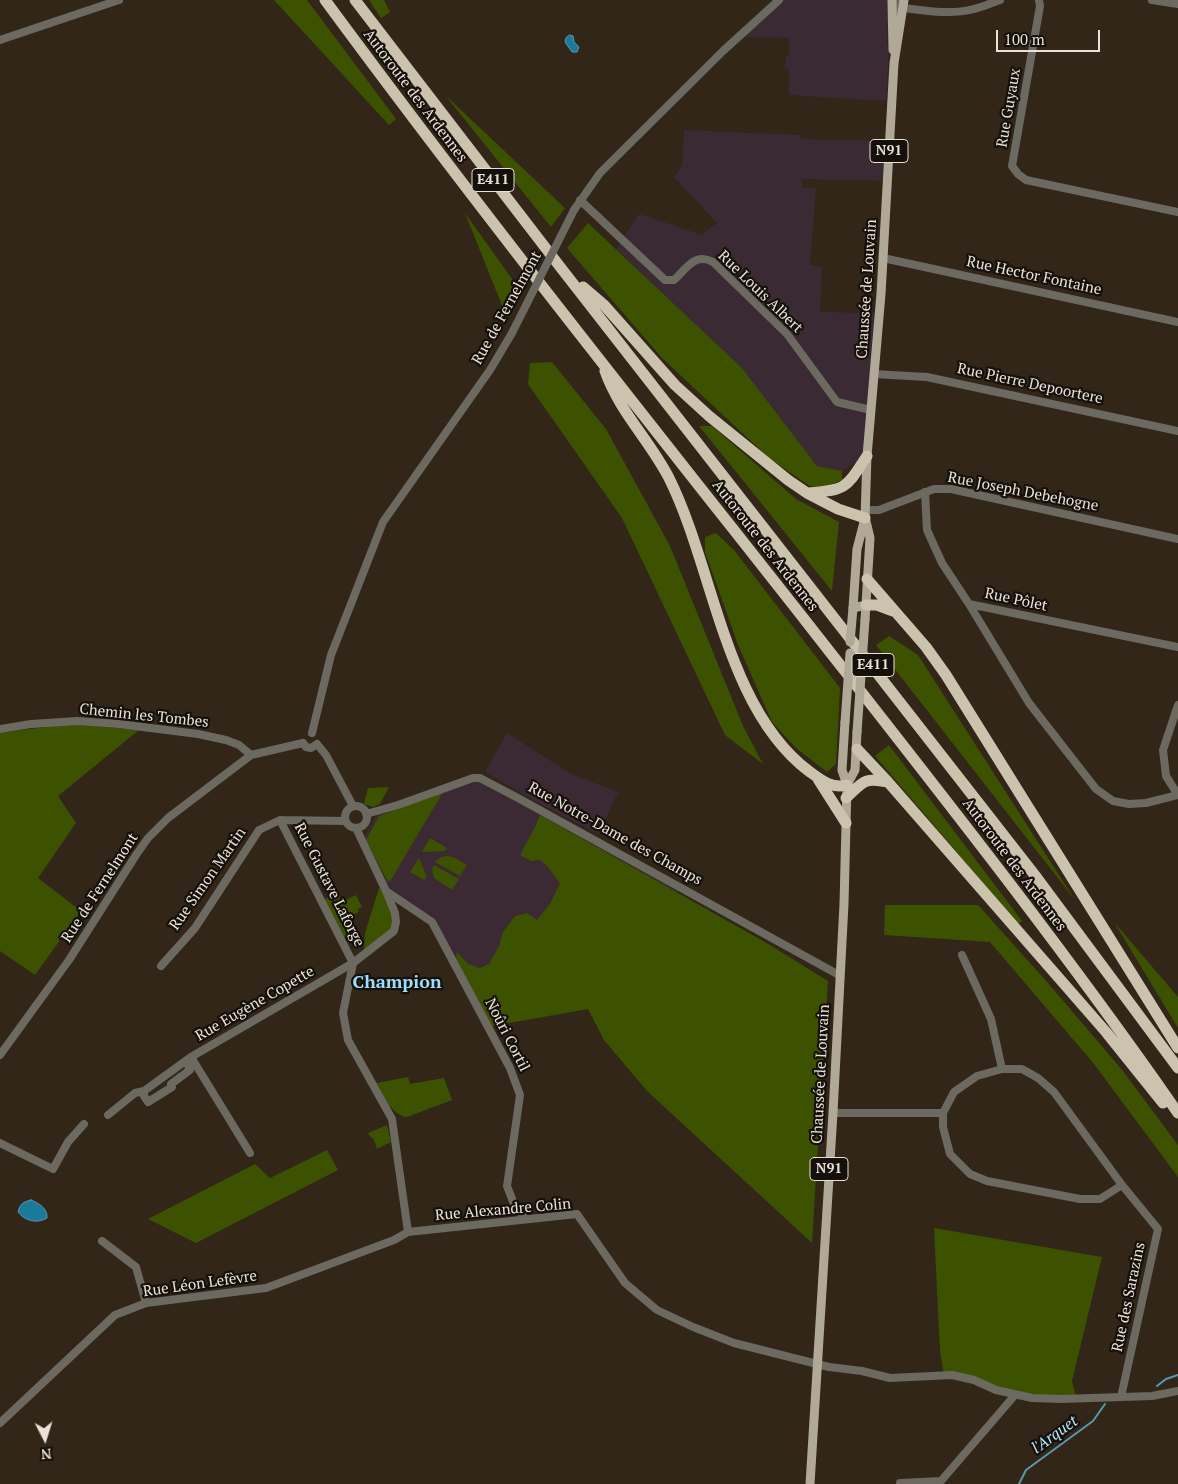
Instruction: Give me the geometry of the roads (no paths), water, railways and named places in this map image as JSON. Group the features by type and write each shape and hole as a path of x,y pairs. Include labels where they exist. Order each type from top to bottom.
{"highway":[{"name":"Autoroute des Ardennes","path":"325,0 392,91 602,362 1018,894 1130,1045 1178,1114"},
{"name":"Autoroute des Ardennes","path":"355,0 561,268 1026,862 1178,1068"},
{"path":"561,268 604,305 675,385 709,416 788,480 807,493 838,509 865,514"},
{"path":"602,362 612,390 668,477 685,516 738,669 753,703 771,733 801,765 817,778 834,787 847,785"},
{"path":"807,493 832,491 843,487 850,482 867,456"},
{"path":"868,579 894,612 926,647 946,675 1178,1048"},
{"path":"866,605 877,605 894,612"},
{"path":"857,749 1106,1032 1162,1103 1178,1114"},
{"path":"817,778 846,823"},
{"path":"846,798 863,782 873,779 888,782"}],"main road":[{"name":"Chaussée de Louvain","path":"892,0 894,63"},
{"name":"Chaussée de Louvain","path":"810,1484 844,899 847,785 842,770 845,722 857,549 865,514 867,456 883,258 894,63 904,4"},
{"name":"Chaussée de Louvain","path":"847,785 855,770 857,749 870,538 865,514"},
{"path":"853,608 866,605"},
{"path":"845,722 850,741 857,749"}],"street":[{"path":"0,40 119,0"},
{"name":"Rue de Fernelmont","path":"317,744 311,748 306,747 303,743 303,738 305,734 312,733 331,655 384,522 490,370 512,333 580,200 600,173 779,0"},
{"path":"894,63 898,0"},
{"path":"904,4 947,12 961,12 1000,0"},
{"name":"Rue Guyaux","path":"1039,0 1040,6 1012,166 1026,180 1178,212"},
{"path":"1152,0 1178,4"},
{"name":"Rue Louis Albert","path":"580,200 665,280 674,280 694,261 700,258 706,258 712,262 787,334 837,402 871,410"},
{"name":"Rue Hector Fontaine","path":"883,258 1178,322"},
{"name":"Rue Pierre Depoortere","path":"874,374 927,377 1178,431"},
{"name":"Rue Joseph Debehogne","path":"865,514 934,489 951,489 1178,539"},
{"name":"Rue Pôlet","path":"925,492 927,530 942,563 969,604 1178,647"},
{"path":"969,604 1029,703 1096,789 1113,801 1129,804 1146,803 1178,795 1166,776 1163,750 1178,704"},
{"name":"Chemin les Tombes","path":"0,729 31,724 77,721 119,724 198,734 226,740 239,744 251,755"},
{"path":"312,733 318,737 317,744 326,755 353,806"},
{"name":"Rue de Fernelmont","path":"0,1055 69,960 148,838 168,818 251,755 303,743"},
{"name":"Rue Notre-Dame des Champs","path":"366,814 398,805 473,778 480,778 527,802 840,975"},
{"path":"353,806 361,807 366,814 367,820 364,825 356,828 349,826 345,822 347,810 353,806"},
{"name":"Rue Simon Martin","path":"161,966 195,928 259,830 280,820 345,822"},
{"name":"Rue Gustave Laforge","path":"280,820 353,963"},
{"path":"356,828 386,891"},
{"name":"Rue Eugène Copette","path":"250,1153 189,1059 353,963 394,931 396,922 386,891"},
{"name":"Noûri Cortil","path":"386,891 432,922 510,1068 520,1095 507,1186 514,1204 525,1219"},
{"path":"962,955 991,1019 1002,1069"},
{"path":"353,963 344,1013 348,1040 392,1119 408,1232"},
{"path":"108,1115 135,1093 144,1091 189,1059"},
{"path":"144,1091 144,1096 148,1102 172,1087 171,1084 174,1081 190,1070 189,1059"},
{"name":"Rue des Sarazins","path":"944,1113 954,1092 977,1076 1002,1069 1022,1069 1038,1078 1054,1092 1158,1229 1122,1397"},
{"path":"833,1113 944,1113 943,1127 950,1154 970,1174 987,1181 1080,1199 1100,1199 1122,1184"},
{"path":"0,1143 53,1169 68,1142 84,1124"},
{"name":"Rue Alexandre Colin","path":"408,1232 577,1214 625,1282 657,1310 734,1343 818,1364"},
{"name":"Rue Léon Lefèvre","path":"0,1423 115,1315 146,1303 266,1288 394,1240 408,1232"},
{"path":"102,1241 136,1267 146,1303"},
{"path":"818,1364 829,1368 862,1371 890,1378 952,1375 974,1380 1015,1396 1049,1399 1162,1395 1178,1391"},
{"path":"900,1483 941,1481 1015,1396"}],"water":[{"path":"570,35 573,36 574,42 579,47 577,52 572,52 565,42 566,38"},
{"path":"31,1200 42,1207 46,1212 47,1218 31,1221 24,1218 18,1212 22,1204"}],"waterway":[{"path":"1157,1386 1166,1379 1178,1375"},
{"name":"l'Arquet","path":"1019,1484 1026,1470 1093,1421 1105,1404"}],"district":[{"name":"Champion","path":"397,983"}]}
